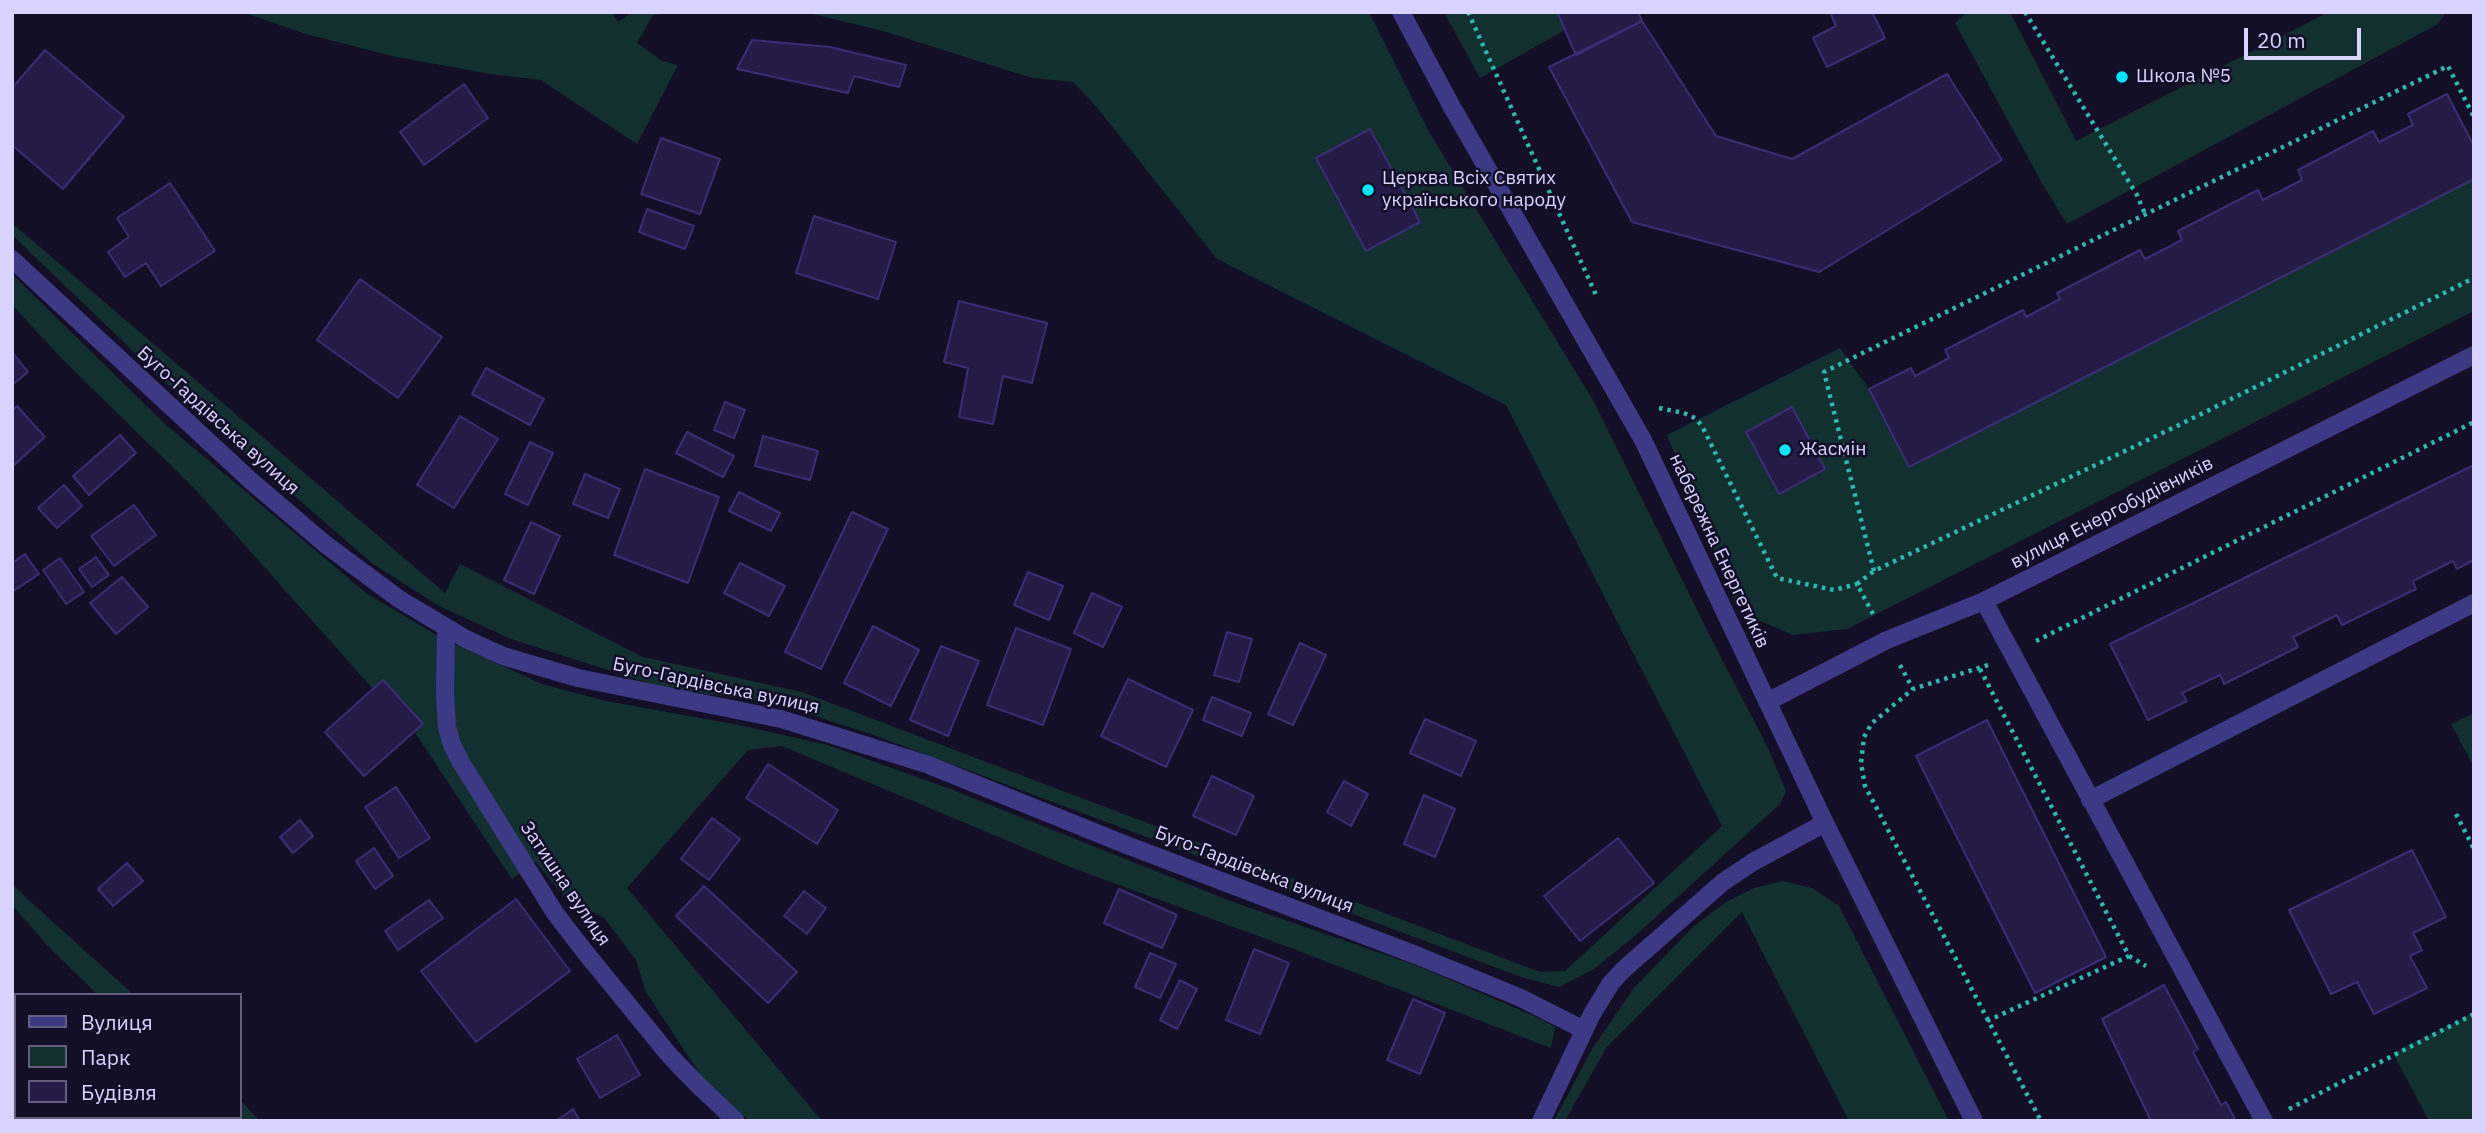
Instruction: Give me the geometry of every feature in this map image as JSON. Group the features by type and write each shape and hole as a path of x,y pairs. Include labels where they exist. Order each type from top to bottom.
{"street":[{"name":"набережна Енергетиків","path":"1401,12 1452,107 1643,440 1825,824 1974,1121"},
{"name":"Буго-Гардівська вулиця","path":"12,259 297,521 357,570 446,629 503,656 553,671 781,719 926,764 1124,844 1416,955 1521,998 1584,1030"},
{"name":"вулиця Енергобудівників","path":"1767,702 1887,640 1984,601 2474,355"},
{"path":"1984,601 2264,1121"},
{"path":"2091,800 2474,603"},
{"name":"Затишна вулиця","path":"446,629 447,727 457,755 555,913 670,1056 736,1121"},
{"path":"1541,1121 1584,1030 1611,983 1675,922 1739,871 1825,824"}],"path":[{"path":"1468,12 1600,303"},
{"path":"2025,12 2137,195 2145,214"},
{"path":"1874,571 1824,372 2448,66 2474,117"},
{"path":"1657,407 1684,413 1695,418 1702,426 1777,578 1834,590 1857,584 1874,571 2175,427 2474,278"},
{"path":"1857,584 1913,689"},
{"path":"1980,669 2130,956 1987,1021"},
{"path":"2456,814 2474,849"},
{"path":"2264,1121 2474,1014"}],"green space":[{"path":"242,12 612,12 618,22 632,12 683,12 653,15 637,43 662,61 678,65 637,144 541,80 490,74 392,56 306,34"},
{"path":"805,12 1369,12 1429,132 1593,400 1767,746 1786,791 1780,804 1636,935 1594,969 1559,987 1521,977 871,734 774,703 664,688 511,639 439,606 373,564 184,400 12,235 12,223 445,593 460,564 643,657 802,692 1540,972 1565,971 1722,826 1506,405 1217,259 1095,105 1073,82 1032,78 883,31"},
{"path":"1444,12 1557,12 1565,30 1480,78"},
{"path":"1967,12 2010,12 2076,141 2329,12 2446,12 2438,24 2067,224 1955,23"},
{"path":"2474,179 2474,311 1847,629 1793,635 1756,619 1735,601 1667,435 1840,348 1869,389 1909,467"},
{"path":"12,274 164,423 366,593 438,636 542,684 606,701 739,725 828,745 953,790 1233,902 1418,966 1541,1019 1555,1027 1551,1048 1070,867 782,746 748,750 627,888 822,1121 750,1121 709,1088 646,992 636,960 604,918 565,898 536,862 512,879 414,731 423,723 384,681 373,689 193,487 63,360 12,305"},
{"path":"2474,713 2474,767 2451,724"},
{"path":"1783,881 1812,888 1839,906 1949,1121 1849,1121 1742,912 1606,1048 1565,1121 1554,1121 1592,1049 1633,989 1694,926 1726,902 1754,888"},
{"path":"12,883 132,993 96,993 47,945 12,905"},
{"path":"2474,1013 2474,1121 2429,1121 2393,1053"},
{"path":"12,1039 14,1119 140,1121 12,1121"},
{"path":"242,1102 260,1121 195,1121 242,1119"}],"building":[{"path":"1557,12 1638,12 1642,21 1576,55"},
{"path":"1830,12 1872,12 1885,38 1827,67 1813,38 1836,26"},
{"path":"1642,21 1716,136 1792,159 1947,74 2002,160 1819,272 1632,222 1549,67"},
{"path":"752,40 830,47 906,65 899,87 854,76 848,93 737,69"},
{"path":"45,50 124,117 63,189 12,145 12,88"},
{"path":"464,84 488,118 424,165 400,132"},
{"path":"2447,94 2474,146 2474,179 1909,467 1869,389 1911,368 1915,376 1949,358 1945,350 2023,310 2026,317 2060,299 2057,293 2140,250 2145,259 2182,240 2178,231 2258,190 2263,200 2302,180 2298,170 2373,131 2379,142 2413,125 2408,114"},
{"name":"Церква Всіх Святих українського народу","path":"1370,129 1420,222 1366,251 1316,158"},
{"path":"661,138 720,159 700,214 641,194"},
{"path":"170,183 215,251 161,286 146,263 125,277 108,252 129,237 117,218"},
{"path":"647,209 694,226 685,249 639,232"},
{"path":"814,216 896,242 878,299 796,273"},
{"path":"360,279 442,337 398,398 317,340"},
{"path":"959,301 1047,323 1032,383 1003,376 993,424 959,417 968,368 944,362"},
{"path":"12,352 28,372 12,385"},
{"path":"486,368 544,399 530,425 472,394"},
{"path":"725,402 745,410 734,438 714,430"},
{"path":"17,406 45,437 12,467 12,411"},
{"name":"Жасмін","path":"1792,407 1825,469 1779,494 1746,432"},
{"path":"460,416 498,439 454,508 417,485"},
{"path":"687,432 734,456 723,477 676,453"},
{"path":"120,435 136,453 89,495 73,476"},
{"path":"763,436 818,451 810,480 755,466"},
{"path":"530,442 553,453 528,505 505,494"},
{"path":"2474,465 2474,560 2457,569 2453,561 2413,581 2416,589 2342,625 2337,615 2293,637 2298,647 2224,684 2220,675 2182,693 2187,701 2148,720 2110,644"},
{"path":"645,469 719,497 688,583 614,555"},
{"path":"585,474 620,489 608,518 573,504"},
{"path":"64,485 82,506 57,528 38,508"},
{"path":"739,492 780,513 771,531 729,511"},
{"path":"134,505 156,535 114,566 91,536"},
{"path":"852,512 888,529 821,669 785,652"},
{"path":"531,522 560,536 534,594 504,580"},
{"path":"25,554 39,574 12,592 12,563"},
{"path":"96,557 109,575 92,587 79,569"},
{"path":"60,558 84,592 66,604 43,570"},
{"path":"740,563 785,586 769,616 724,593"},
{"path":"1028,572 1063,586 1049,620 1014,605"},
{"path":"122,577 148,607 116,634 90,603"},
{"path":"1092,593 1122,607 1103,647 1074,633"},
{"path":"873,626 919,650 891,706 844,683"},
{"path":"1016,628 1071,649 1043,725 987,705"},
{"path":"1227,632 1252,639 1239,682 1214,675"},
{"path":"1300,643 1326,655 1293,725 1268,714"},
{"path":"941,646 979,661 948,736 910,720"},
{"path":"1128,679 1193,710 1166,767 1101,736"},
{"path":"383,680 423,724 364,776 325,732"},
{"path":"1212,697 1251,713 1242,736 1203,720"},
{"path":"1425,719 1476,741 1461,776 1410,753"},
{"path":"1987,720 2106,957 2035,993 1916,756"},
{"path":"768,764 838,810 817,844 746,798"},
{"path":"1212,776 1254,796 1236,835 1193,816"},
{"path":"1344,781 1368,794 1351,826 1327,812"},
{"path":"396,787 430,838 399,858 365,807"},
{"path":"1424,795 1455,809 1435,857 1404,844"},
{"path":"712,818 740,839 709,880 681,859"},
{"path":"300,820 313,836 293,853 280,837"},
{"path":"1618,838 1654,883 1580,941 1544,896"},
{"path":"374,848 393,876 375,889 356,861"},
{"path":"2412,850 2446,917 2413,933 2422,950 2410,956 2427,988 2374,1014 2357,982 2331,994 2289,910"},
{"path":"127,863 143,881 113,906 98,889"},
{"path":"704,886 797,972 768,1003 676,916"},
{"path":"1119,889 1177,915 1162,948 1104,923"},
{"path":"804,891 826,908 807,934 784,916"},
{"path":"516,899 570,971 476,1042 421,971"},
{"path":"429,900 443,918 398,950 385,931"},
{"path":"1254,949 1289,963 1260,1034 1226,1020"},
{"path":"1150,953 1176,964 1160,998 1135,987"},
{"path":"1180,980 1197,989 1177,1029 1160,1020"},
{"path":"2164,985 2198,1049 2193,1052 2221,1105 2226,1102 2236,1121 2151,1121 2102,1019"},
{"path":"1413,999 1445,1013 1420,1074 1387,1060"},
{"path":"617,1035 640,1075 600,1098 577,1059"},
{"path":"573,1109 580,1121 556,1121"}],"place":[{"name":"Школа №5","path":"2122,77"},
{"name":"Церква Всіх Святих українського народу","path":"1368,190"},
{"name":"Жасмін","path":"1785,450"}]}
